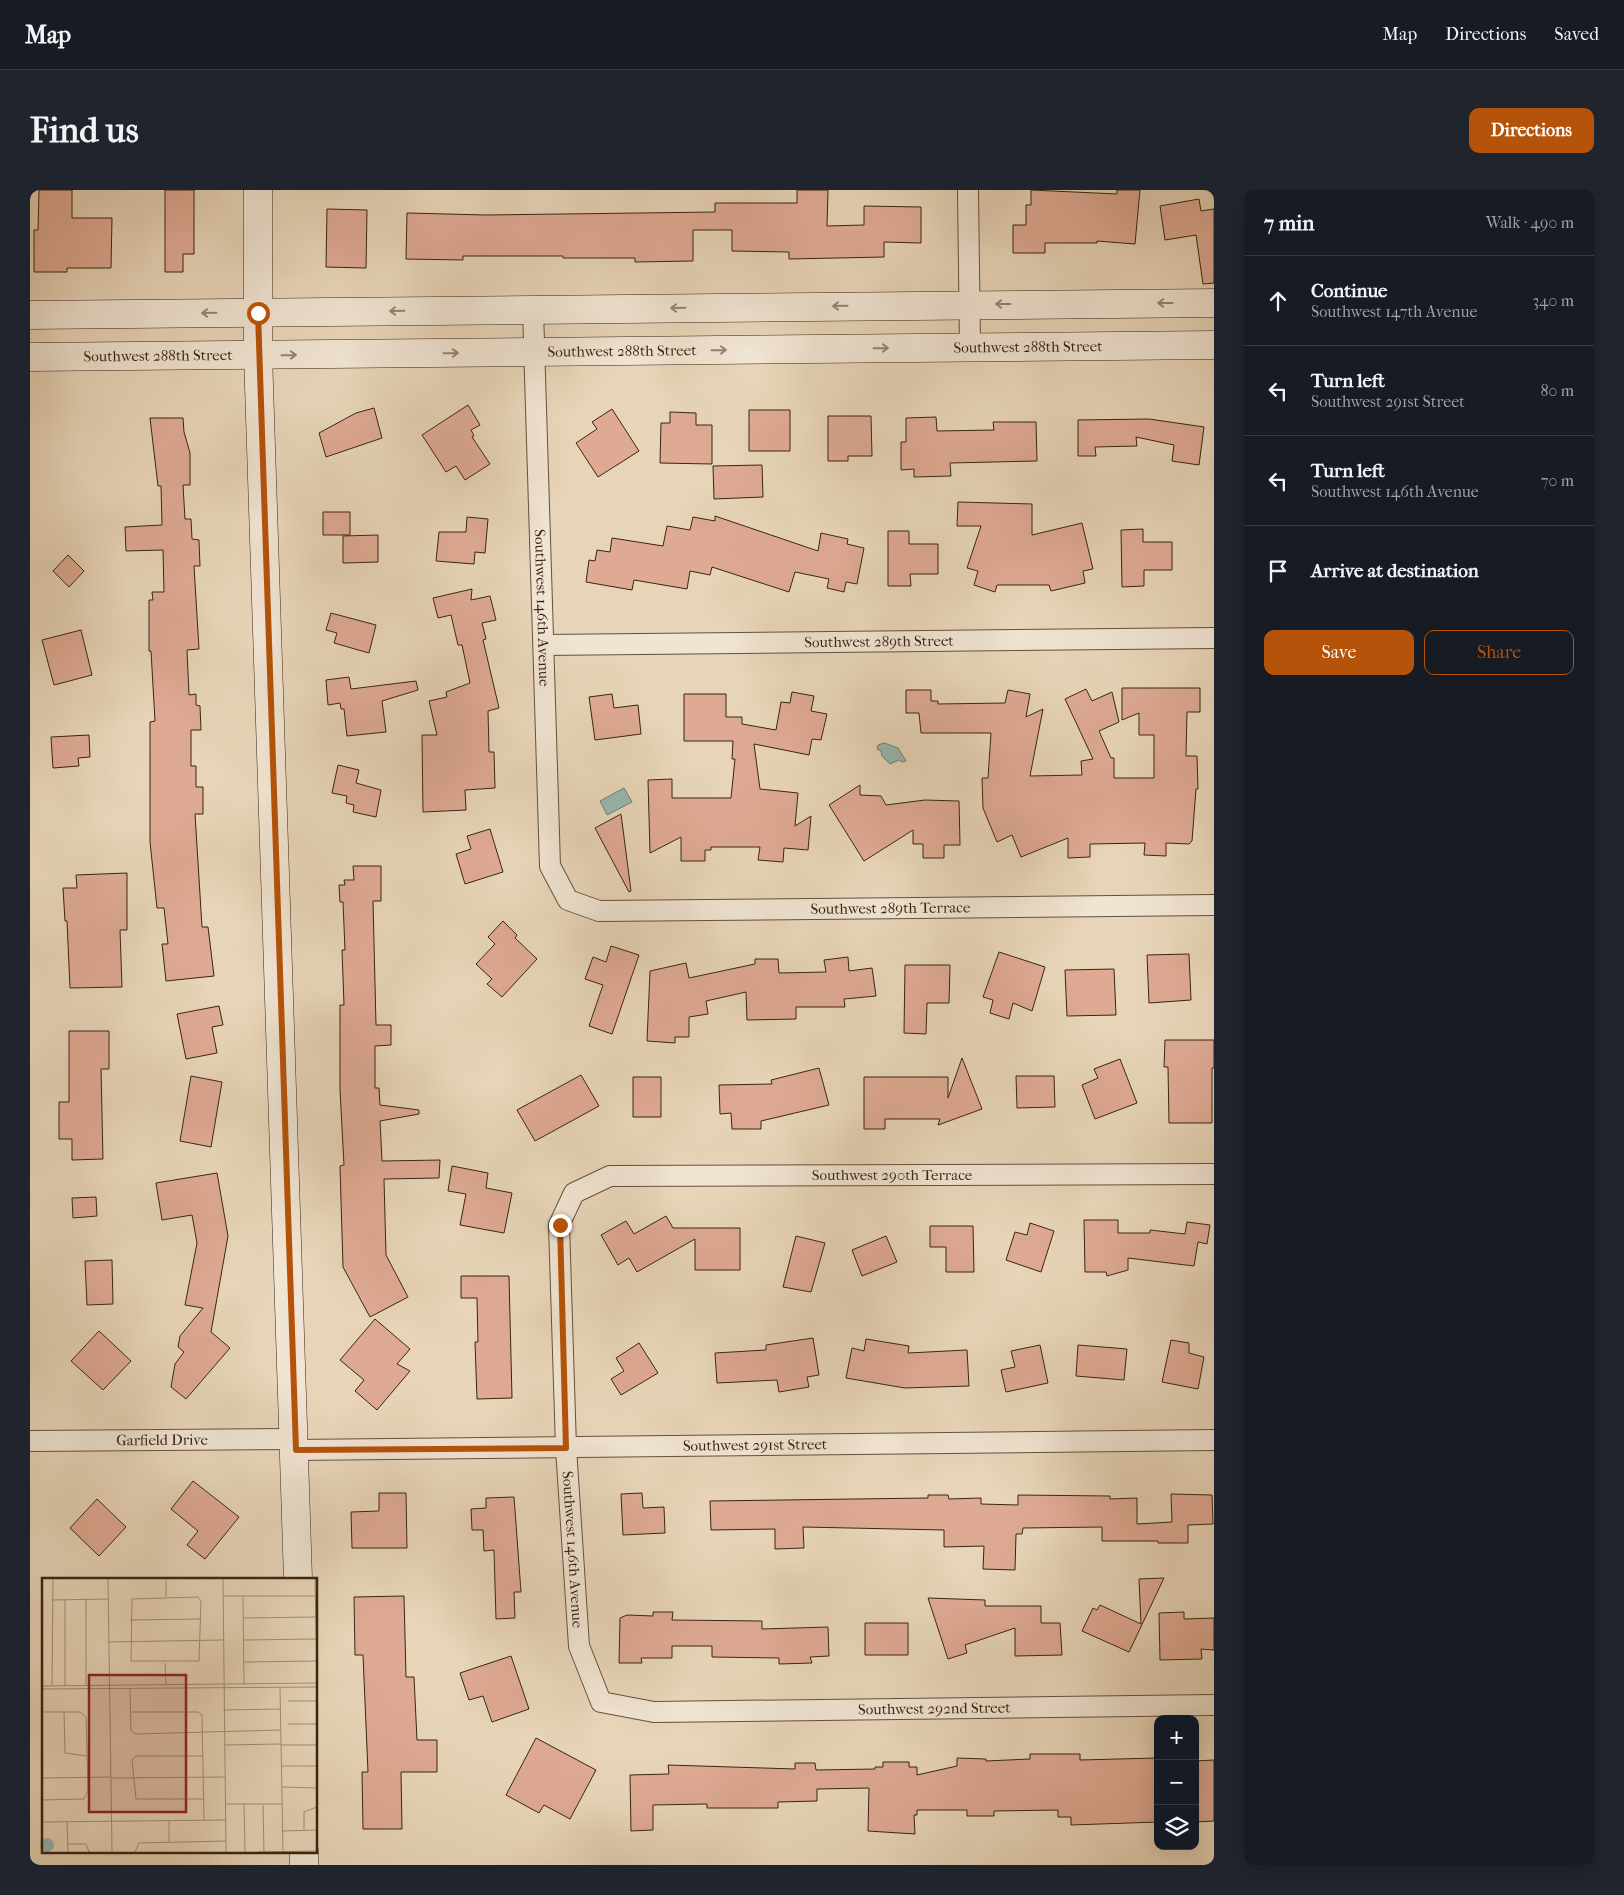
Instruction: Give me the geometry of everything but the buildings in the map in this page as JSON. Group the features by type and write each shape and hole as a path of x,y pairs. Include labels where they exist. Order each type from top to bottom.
{"main road":[{"path":"258,190 258,355 298,1578"},
{"path":"30,315 1214,303"},
{"name":"Southwest 288th Street","path":"30,357 1214,345"},
{"path":"304,1852 304,1865"}],"street":[{"path":"968,190 970,347"},
{"name":"Southwest 146th Avenue","path":"533,310 550,866 568,900"},
{"name":"Southwest 289th Street","path":"544,645 1214,638"},
{"name":"Southwest 289th Terrace","path":"568,900 599,911 1214,905"},
{"name":"Southwest 290th Terrace","path":"574,1193 610,1176 1214,1174"},
{"name":"Southwest 146th Avenue","path":"574,1193 560,1225 566,1448 579,1646 601,1702 654,1712"},
{"name":"Southwest 291st Street","path":"295,1444 566,1448 1214,1440"},
{"name":"Garfield Drive","path":"30,1441 295,1444"},
{"name":"Southwest 292nd Street","path":"654,1712 1214,1705"}],"water":[{"path":"884,743 898,748 906,761 902,762 899,760 890,764 882,756 881,751 877,749 878,745"},
{"path":"624,788 632,802 607,815 600,801"}],"route":[{"path":"258,313 296,1450 566,1448 560,1225"}]}
